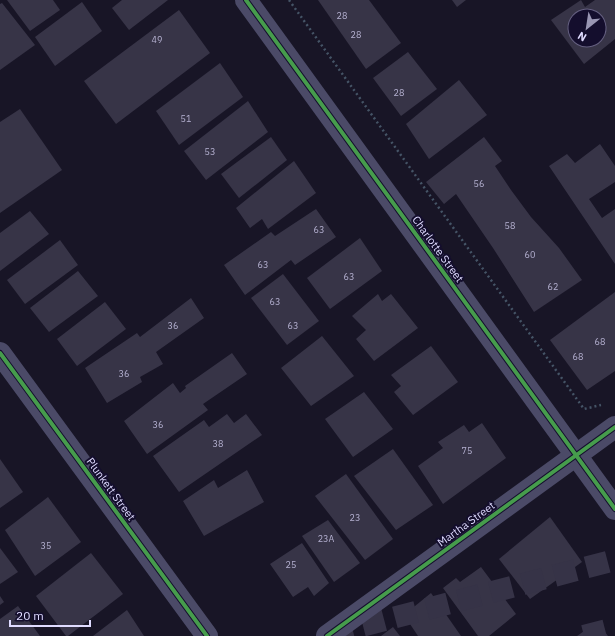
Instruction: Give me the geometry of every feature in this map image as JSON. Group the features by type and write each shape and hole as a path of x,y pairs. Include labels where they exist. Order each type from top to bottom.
{"street":[{"name":"Charlotte Street","path":"246,0 615,509"},
{"name":"Plunkett Street","path":"0,353 207,636"},
{"name":"Martha Street","path":"327,636 615,427"}],"path":[{"path":"289,0 584,409 601,405"}],"building":[{"path":"7,0 53,0 60,10 30,31"},
{"path":"122,0 168,0 129,30 112,8"},
{"path":"318,0 369,0 401,43 366,69"},
{"path":"452,0 466,0 457,7"},
{"path":"581,0 585,7 595,0 615,0 615,39 607,45 607,8 569,8"},
{"path":"82,2 102,31 55,66 35,37"},
{"path":"2,3 35,45 0,70 0,4"},
{"path":"567,9 567,41 551,20"},
{"path":"179,10 210,53 116,124 84,81"},
{"path":"572,48 604,48 584,64"},
{"path":"408,52 437,89 401,116 373,78"},
{"path":"220,63 243,97 179,145 156,111"},
{"path":"459,80 487,115 429,159 406,124"},
{"path":"248,101 268,132 206,180 184,151"},
{"path":"20,109 62,170 0,213 0,122"},
{"path":"271,137 287,160 239,198 221,174"},
{"path":"484,137 502,161 495,166 511,190 531,217 559,248 582,280 534,312 456,194 444,204 426,182"},
{"path":"600,144 615,166 615,182 589,199 602,218 615,209 615,264 549,166 567,154 575,163"},
{"path":"294,161 316,193 268,229 262,219 250,228 236,208"},
{"path":"316,209 336,237 295,265 291,260 245,295 224,265 271,232 275,236"},
{"path":"30,211 49,234 0,271 0,233"},
{"path":"360,238 382,271 330,309 307,278"},
{"path":"60,240 78,265 25,304 7,280"},
{"path":"78,271 98,296 49,332 30,308"},
{"path":"283,274 319,321 287,345 251,298"},
{"path":"615,292 615,371 587,390 550,340"},
{"path":"378,294 382,301 391,294 418,328 374,361 356,339 366,330 352,316"},
{"path":"191,298 204,318 156,352 163,364 140,377 142,382 107,403 85,368 137,333 140,337"},
{"path":"105,302 126,329 77,366 57,339"},
{"path":"322,336 354,376 311,406 281,368"},
{"path":"431,346 458,382 413,415 394,392 401,386 391,375"},
{"path":"232,353 247,374 203,404 208,410 147,454 124,421 173,383 180,393 186,388 185,386"},
{"path":"364,392 393,429 353,457 325,419"},
{"path":"227,414 234,423 246,414 262,435 179,492 153,456 204,420 209,427"},
{"path":"482,423 506,458 443,504 418,466 443,448 438,442 464,425 469,432"},
{"path":"393,449 433,505 396,530 354,476"},
{"path":"0,459 23,492 0,508"},
{"path":"247,470 264,502 204,536 183,501 214,480 218,488"},
{"path":"346,474 393,539 365,560 315,496"},
{"path":"48,497 81,542 35,576 5,530"},
{"path":"550,517 582,562 530,599 499,559"},
{"path":"328,520 360,563 334,582 302,536"},
{"path":"302,543 329,583 314,596 308,587 293,597 270,564"},
{"path":"0,548 18,572 0,584"},
{"path":"91,553 123,594 66,636 36,596"},
{"path":"481,567 516,614 489,636 478,636 443,588 456,578 460,582"},
{"path":"431,593 461,636 418,636 404,615"},
{"path":"0,596 4,602 0,605"},
{"path":"18,606 40,636 0,636 0,619"},
{"path":"127,610 144,636 93,636"},
{"path":"597,622 608,636 577,636"},
{"path":"393,627 400,636 381,636"}],"tunnel":[{"path":"331,634 615,560"},
{"path":"584,636 615,628"}],"cycle path":[{"path":"246,0 615,509"},
{"path":"0,353 207,636"},
{"path":"327,636 615,427"}]}
